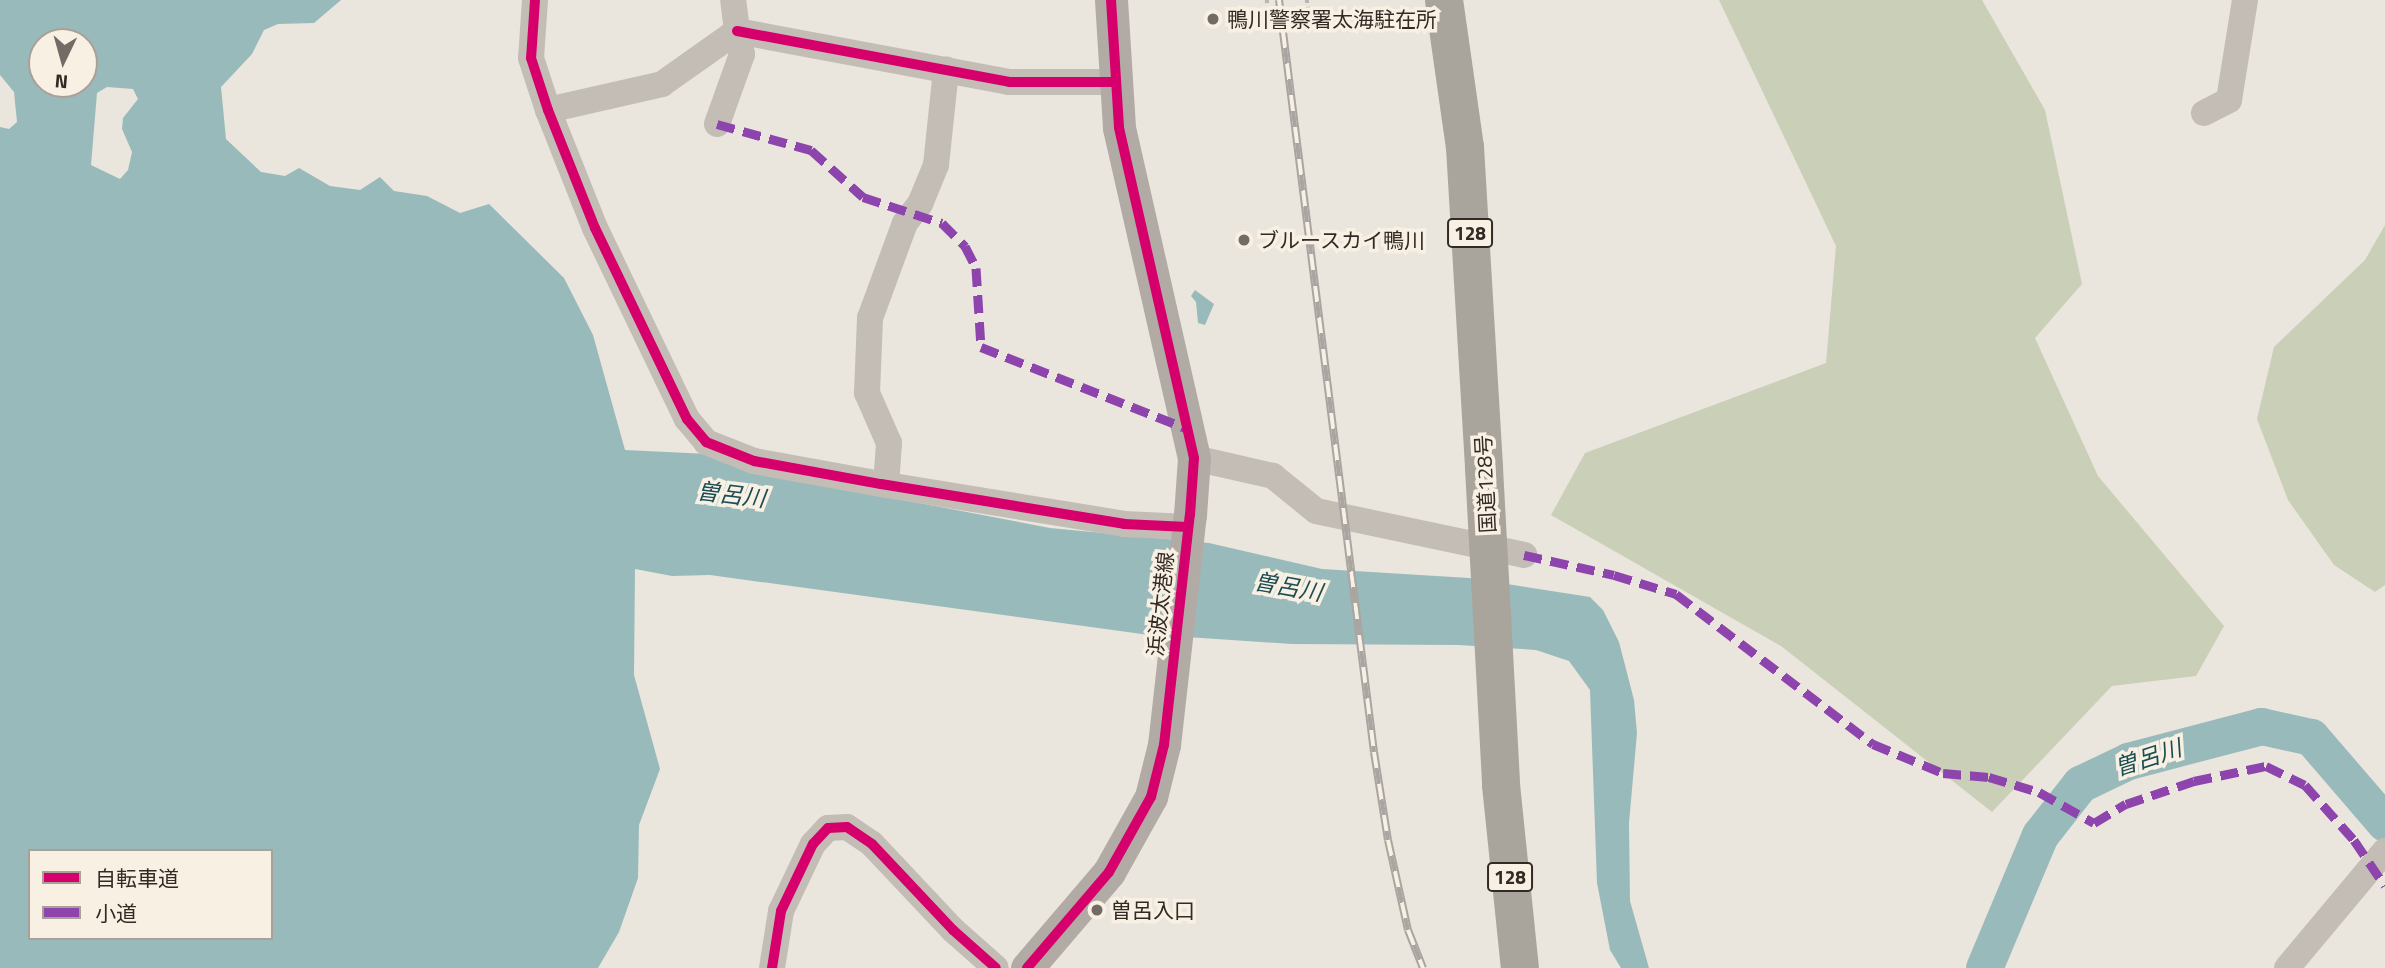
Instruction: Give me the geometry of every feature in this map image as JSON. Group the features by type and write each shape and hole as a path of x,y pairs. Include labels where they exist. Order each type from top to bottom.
{"highway":[{"name":"国道128号","path":"1444,0 1465,147 1501,785 1520,968"}],"main road":[{"name":"浜波太港線","path":"1027,968 1109,872 1141,822 1164,746 1194,457 1128,173 1113,82 1111,0"}],"street":[{"path":"535,0 531,58 548,110 607,252 687,419 706,443 754,461 1187,533"},
{"path":"717,124 741,54 733,0"},
{"path":"2204,113 2229,100 2245,0"},
{"path":"548,110 662,84 737,32 1009,82 1113,82"},
{"path":"886,485 889,443 867,393 870,318 905,223 920,204 936,165 946,70"},
{"path":"1194,457 1273,476 1316,511 1524,555"},
{"path":"772,968 781,911 813,844 828,828 847,827 872,844 953,930 996,968"},
{"path":"2287,968 2385,851"}],"path":[{"path":"1267,0 1270,20 1309,15 1307,0"}],"green space":[{"path":"1719,0 1982,0 2045,110 2082,284 2035,338 2098,476 2224,626 2196,676 2112,686 1992,812 1781,646 1551,515 1585,453 1826,363 1836,246"},
{"path":"2385,225 2385,585 2375,592 2334,565 2288,500 2257,419 2274,347 2365,260"}],"water":[{"path":"0,0 341,0 314,23 278,24 264,30 252,54 221,87 226,139 261,172 285,176 299,168 330,186 360,190 380,177 394,191 427,196 460,213 489,204 564,278 593,335 625,450 708,454 909,501 1050,528 1209,543 1322,569 1469,578 1590,597 1603,610 1619,642 1634,700 1637,733 1629,823 1630,901 1649,968 1621,968 1610,950 1597,883 1590,690 1569,661 1536,650 1459,645 1292,644 1142,634 710,575 672,576 635,569 634,675 660,769 639,825 638,878 619,932 598,968 0,968 0,127 9,129 17,122 14,92 0,75","holes":["28,28 98,28 98,92 107,87 133,89 138,99 123,118 122,129 132,152 128,170 120,179 91,165 97,98 28,98"]},
{"path":"1195,290 1214,304 1205,325 1198,323 1196,302 1191,296"}],"waterway":[{"name":"曽呂川","path":"1984,968 2040,835 2080,784 2128,761 2261,726 2311,737 2385,823"}],"railway":[{"path":"1279,0 1374,752 1388,840 1408,930 1423,968"}],"marked path":[{"path":"717,124 811,150 863,197 942,223 965,246 976,268 981,347 1186,428"},
{"path":"1524,555 1614,575 1676,594 1873,744 1943,773 1989,777 2039,792 2094,823 2126,804 2194,781 2266,766 2305,785 2354,840 2385,886"}],"cycle path":[{"path":"535,0 531,58 548,110 595,228 687,419 706,442 754,461 881,484 1124,524 1188,527"},
{"path":"1027,968 1109,872 1151,797 1164,745 1190,515 1194,458 1119,127 1111,0"},
{"path":"737,31 1009,82 1113,82"},
{"path":"772,968 781,911 813,844 828,828 847,827 872,844 953,930 996,968"}],"place":[{"name":"鴨川警察署太海駐在所","path":"1213,19"},
{"name":"ブルースカイ鴨川","path":"1244,240"},
{"name":"曽呂入口","path":"1097,910"}]}
